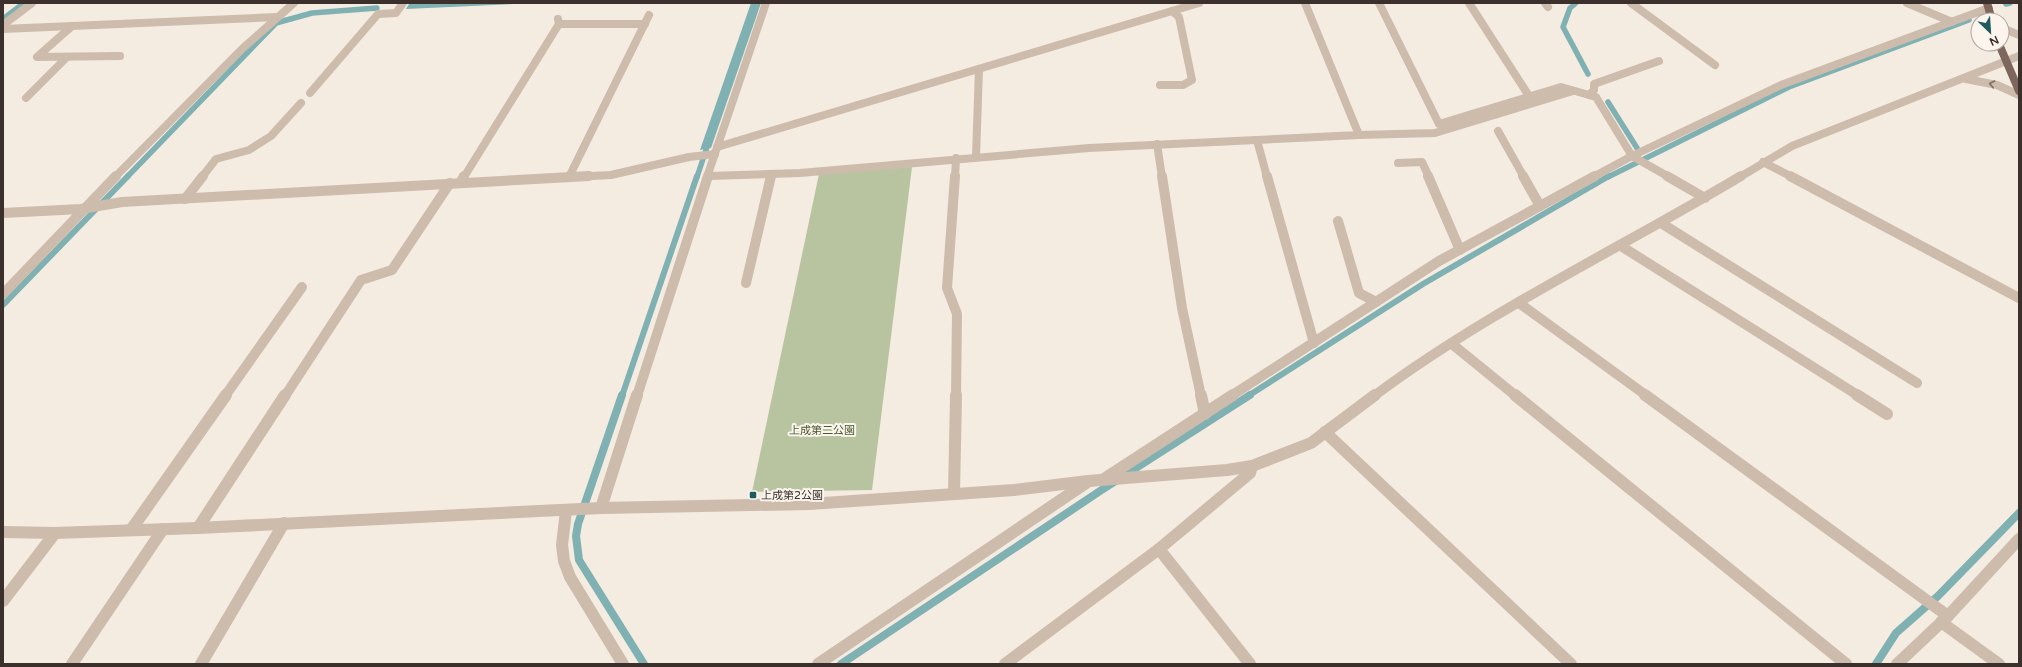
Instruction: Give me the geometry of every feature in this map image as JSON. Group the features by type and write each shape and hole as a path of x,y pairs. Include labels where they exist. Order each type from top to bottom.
{"main road":[{"path":"2002,52 2019,91"}],"street":[{"path":"3,25 32,3"},
{"path":"3,294 88,208 174,116 242,49 294,3"},
{"path":"310,93 378,14 396,13 403,3"},
{"path":"596,508 709,176 714,152 766,3"},
{"path":"3,213 88,208 113,204 185,199 633,172 714,152 979,69 1199,3"},
{"path":"1305,3 1359,135"},
{"path":"1379,3 1439,124 1561,87 1596,97 1636,159 1705,198"},
{"path":"1469,3 1529,96"},
{"path":"1631,3 1715,65"},
{"path":"1907,3 1952,22"},
{"path":"1103,480 1376,302 1460,250 1540,206 1781,85 1952,22 1988,5"},
{"path":"1160,85 1183,85 1192,80 1178,16 1172,11"},
{"path":"569,177 649,15"},
{"path":"3,29 277,17"},
{"path":"198,528 361,280 392,270 455,183 558,21 645,24"},
{"path":"72,26 37,57 120,56"},
{"path":"3,532 55,533 198,528 596,508 809,504 1014,490 1088,481 1227,470 1252,466 1311,443 1413,367 1519,303 1705,198 1792,146 2019,56"},
{"path":"26,98 67,57"},
{"path":"1589,95 1594,90 1594,84 1659,61"},
{"path":"976,156 979,69"},
{"path":"1964,79 1997,85 2019,95"},
{"path":"709,176 800,173 976,156 1157,144 1435,133 1573,91"},
{"path":"185,199 216,159 249,150 271,136 301,103"},
{"path":"1498,131 1540,206"},
{"path":"1257,140 1314,343"},
{"path":"1157,144 1182,308 1205,414"},
{"path":"954,494 957,314 947,288 956,158"},
{"path":"1398,163 1422,162 1460,250"},
{"path":"1763,162 2019,298"},
{"path":"746,283 772,174"},
{"path":"1338,221 1359,293 1376,302"},
{"path":"1661,223 1917,383"},
{"path":"1621,246 1887,414"},
{"path":"131,530 302,287"},
{"path":"1519,303 1930,602 1945,619 1999,664"},
{"path":"1452,344 1846,664"},
{"path":"1325,432 1571,664"},
{"path":"1005,664 1159,549 1250,473 1252,466"},
{"path":"818,664 1088,481"},
{"path":"570,510 562,545 564,561 568,572 622,664"},
{"path":"201,664 284,524"},
{"path":"72,664 163,529"},
{"path":"3,601 55,533"},
{"path":"1897,664 1945,619 2019,539"},
{"path":"1159,549 1250,664"}],"green space":[{"name":"上成第二公園","path":"912,167 872,490 752,492 819,174"}],"water":[{"path":"536,3 406,9 409,4"},
{"path":"751,3 761,3 711,148 700,150"}],"waterway":[{"path":"3,19 24,3"},
{"path":"1576,3 1570,8 1563,27 1588,74"},
{"path":"2006,4 2010,3"},
{"path":"127,177 276,23 312,13 377,8"},
{"path":"1608,177 1789,87 1969,20"},
{"path":"1608,102 1637,148"},
{"path":"697,177 709,141"},
{"path":"3,305 128,176"},
{"path":"622,396 697,176"},
{"path":"1248,396 1423,284 1609,176"},
{"path":"622,395 578,524 576,536 579,560 644,664"},
{"path":"841,664 1100,491 1250,395"},
{"path":"1876,664 1896,633 1938,596 2019,513"}],"place":[{"name":"上成第2公園","path":"753,495"}]}
